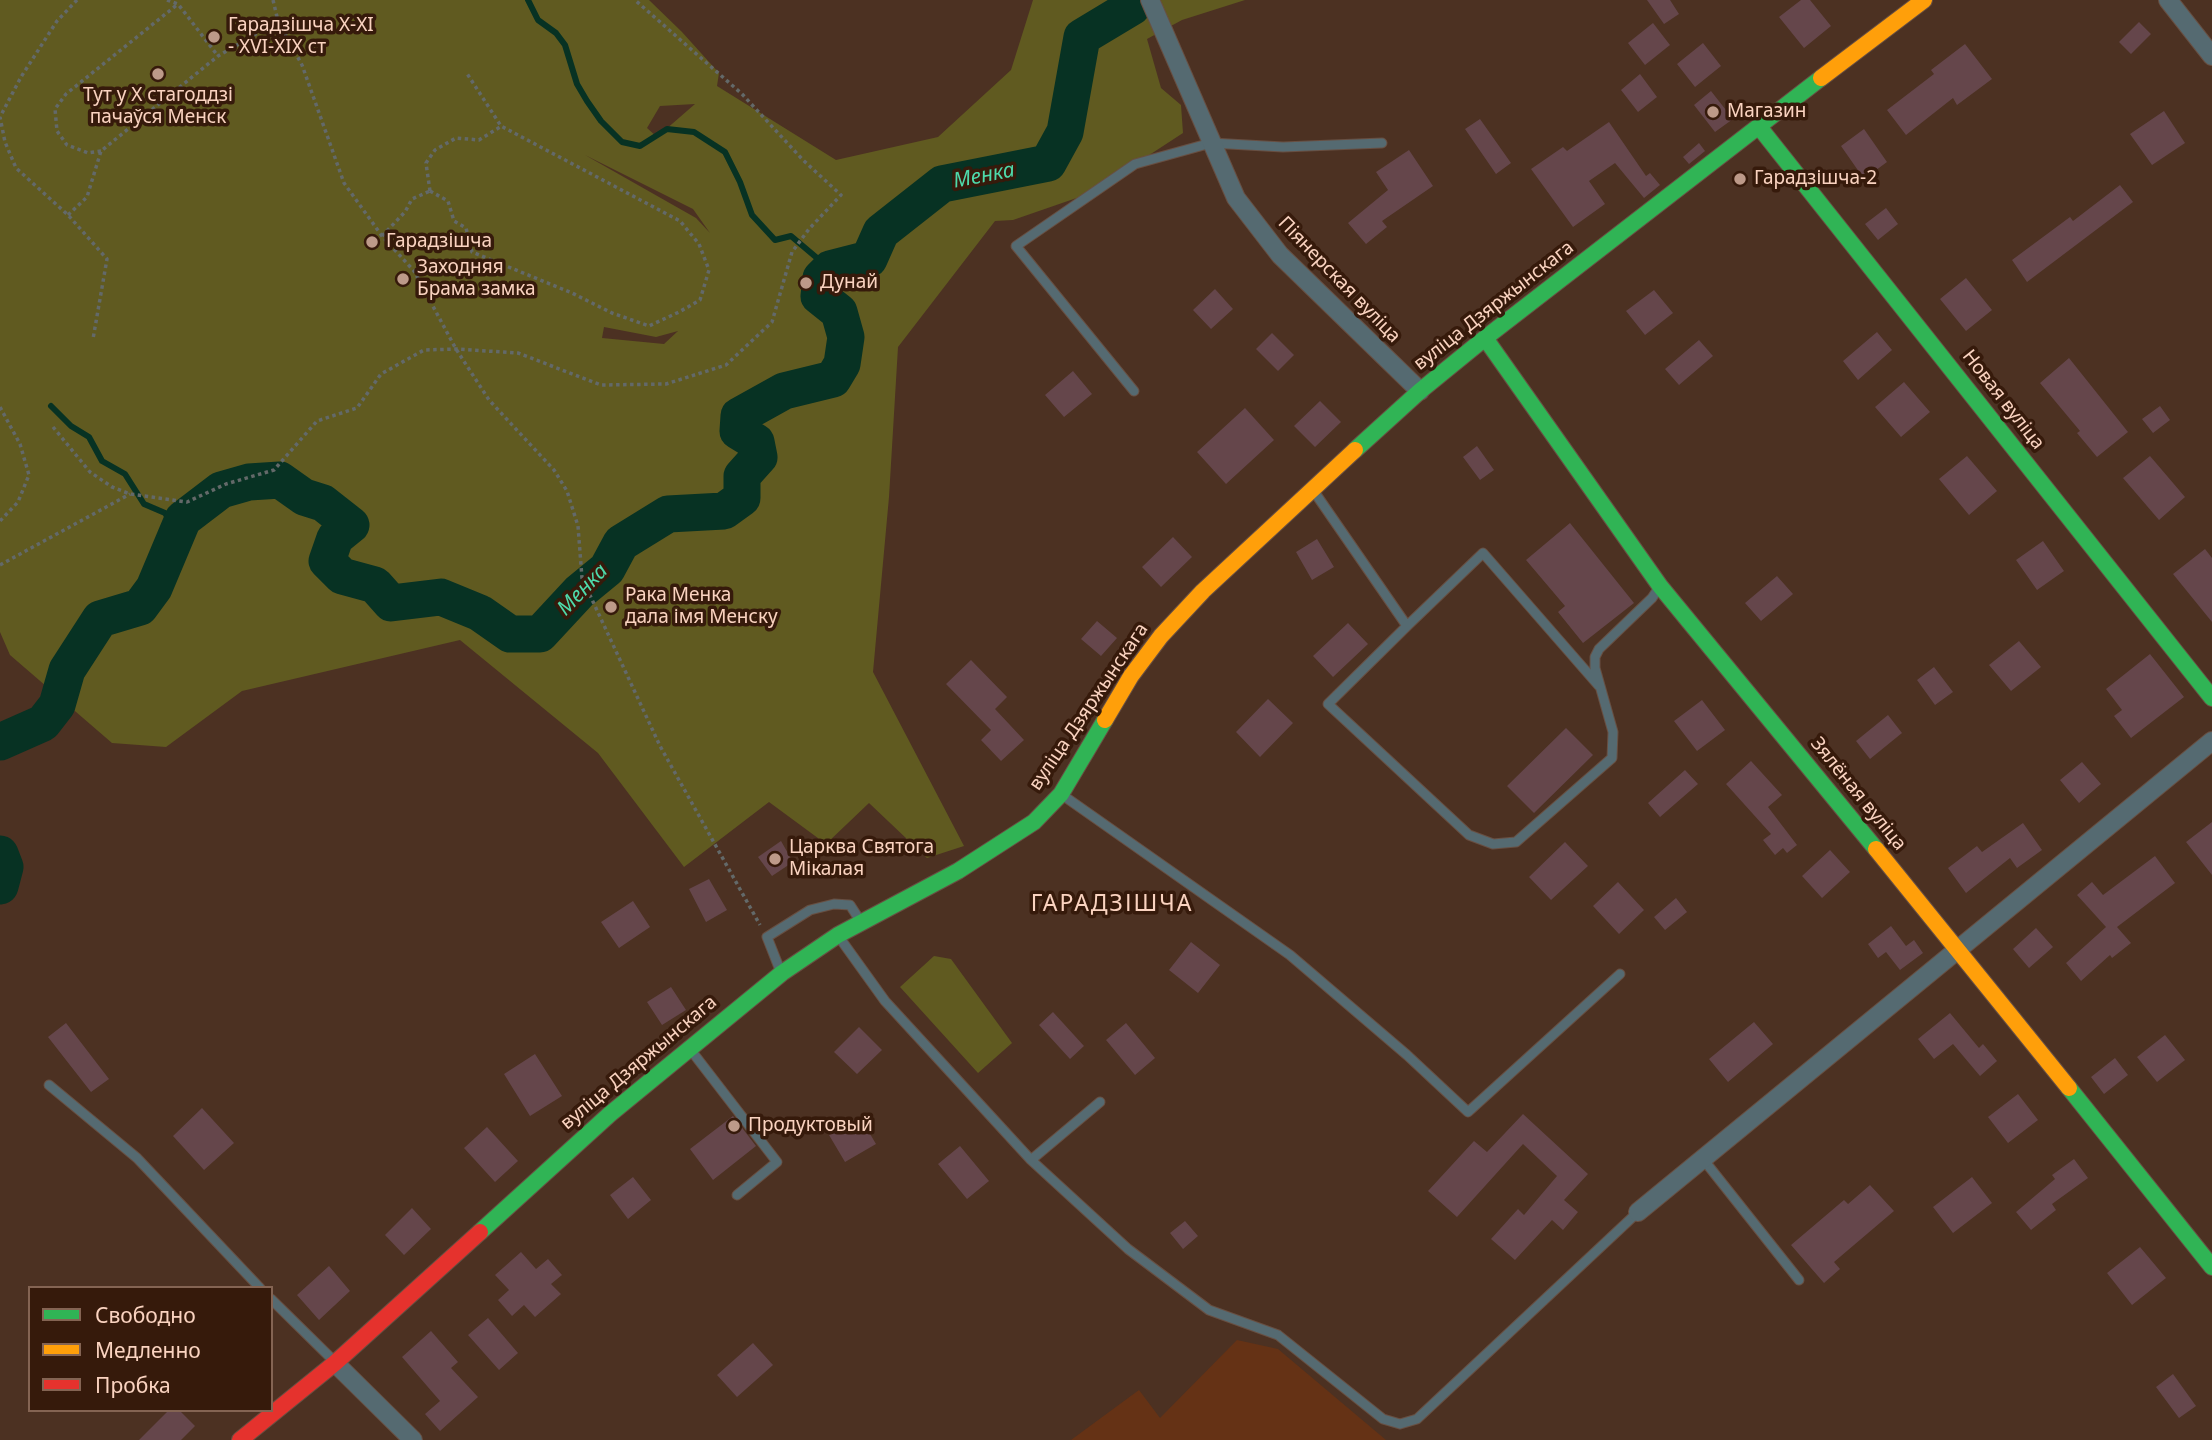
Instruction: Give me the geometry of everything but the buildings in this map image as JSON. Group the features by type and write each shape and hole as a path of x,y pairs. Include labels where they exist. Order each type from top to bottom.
{"street":[{"name":"Піянерская вуліца","path":"1150,0 1236,198 1280,255 1420,391"},
{"name":"вуліца Дзяржынскага","path":"240,1440 335,1363 610,1114 782,973 838,935 996,849 1034,822 1061,794 1131,676 1161,636 1203,592 1312,489 1420,391 1485,338 1924,0"},
{"path":"2168,0 2212,56"},
{"name":"Новая вуліца","path":"1760,128 2212,698"},
{"name":"Зялёная вуліца","path":"1485,338 1660,586 1958,949 2212,1267"},
{"path":"1638,1212 2212,741"},
{"path":"335,1363 413,1440"}],"lane":[{"path":"1134,391 1016,246 1135,163 1211,143 1283,146 1382,143"},
{"path":"1312,489 1408,626"},
{"path":"1601,688 1483,553 1328,704 1469,835 1493,844 1516,842 1612,758 1614,732 1601,688 1595,668 1599,649 1652,598 1660,586"},
{"path":"1061,794 1290,955 1407,1055 1468,1112 1620,974"},
{"path":"782,973 767,937 810,910 834,904 850,905 862,923"},
{"path":"838,935 885,1002 1031,1160 1128,1249 1209,1310 1279,1335 1383,1419 1400,1424 1417,1419 1638,1212"},
{"path":"689,1048 777,1162 737,1195"},
{"path":"49,1085 137,1158 258,1286"},
{"path":"1031,1160 1100,1102"},
{"path":"1703,1159 1799,1280"},
{"path":"273,1301 335,1363"}],"path":[{"path":"77,0 57,21 21,77 1,117 5,142 16,168 68,215 107,259 93,339"},
{"path":"167,0 178,4 218,56"},
{"path":"273,0 278,21 302,65 344,183 382,236 414,271 456,349 489,400 554,470 567,491 578,526 582,578 660,746 767,937"},
{"path":"53,427 90,472 112,487 130,494 187,502 226,484 274,470 317,421 357,408 381,374 424,350 518,353 601,385 666,384 726,365 772,322 792,252 809,229 841,195 803,160 742,94 635,0"},
{"path":"178,4 66,94 55,109 57,131 67,145 88,153 101,151 218,56 278,21"},
{"path":"430,191 448,201 454,221 466,228 472,252 572,293 612,313 649,326 700,300 709,270 699,244 680,221 501,126 466,72"},
{"path":"430,191 426,163 435,150 456,138 478,140 501,126"},
{"path":"68,215 87,197 101,151"},
{"path":"382,236 405,212 412,199 430,191"},
{"path":"0,407 19,444 29,475 18,502 0,521"},
{"path":"0,565 130,494"}],"shaded area":[{"path":"0,0 649,0 719,73 717,86 836,160 938,137 1011,70 1033,0 1245,0 1182,20 1147,39 1161,88 1181,105 1183,133 1091,193 1013,220 995,221 898,347 889,497 873,672 964,846 927,858 869,803 826,844 769,802 684,867 598,753 460,640 242,691 166,747 112,743 10,655 0,632","holes":["695,104 657,137 647,128 660,106","585,155 693,209 710,233 696,218","604,327 656,337 678,331 664,344 602,338"]},
{"path":"934,956 951,959 1012,1043 978,1073 900,987"},
{"path":"1237,1340 1278,1349 1386,1440 1071,1440 1139,1390 1160,1418"}],"waterway":[{"name":"Дунай","path":"528,0 538,20 556,33 565,45 577,84 587,101 601,121 622,142 640,146 667,129 694,132 725,152 752,215 775,240 791,236 830,269"},
{"name":"Менка","path":"0,742 43,723 57,705 67,670 100,619 140,607 154,588 183,519 221,490 249,482 280,480 304,497 323,503 351,525 335,538 327,561 342,576 375,585 391,603 441,597 480,613 510,634 540,634 579,592 607,569 621,543 668,514 724,511 742,498 742,476 759,457 756,442 738,431 739,416 784,391 833,379 842,364 846,337 839,312 819,296 821,278 830,269 869,259 881,232 942,184 1048,163 1065,132 1082,37 1132,7"},
{"path":"51,406 71,426 89,437 102,461 125,474 144,504 165,513 177,531"},
{"name":"Менка","path":"0,854 5,867 0,886"}],"traffic: fast":[{"path":"1355,450 1420,391 1485,338 1821,78"},
{"path":"1760,128 2212,698"},
{"path":"1485,338 1660,586 1876,849"},
{"path":"480,1232 610,1114 782,973 838,935 958,871 1034,822 1061,794 1105,720"},
{"path":"2069,1088 2212,1267"}],"traffic: slow":[{"path":"1821,78 1924,0"},
{"path":"1105,720 1131,676 1161,636 1203,591 1355,450"},
{"path":"1876,849 2069,1088"}],"traffic: jam":[{"path":"240,1440 335,1363 480,1232"}],"place":[{"name":"Гарадзішча X-XI - XVI-XIX ст","path":"214,37"},
{"name":"Тут у X стагоддзі пачаўся Менск","path":"158,74"},
{"name":"Магазин","path":"1713,112"},
{"name":"Гарадзішча-2","path":"1740,179"},
{"name":"Гарадзішча","path":"372,242"},
{"name":"Заходняя Брама замка","path":"403,279"},
{"name":"Дунай","path":"806,283"},
{"name":"Рака Менка дала імя Менску","path":"611,607"},
{"name":"Царква Святога Мікалая","path":"775,859"},
{"name":"Продуктовый","path":"734,1126"}],"district":[{"name":"ГАРАДЗІШЧА","path":"1112,904"}]}
